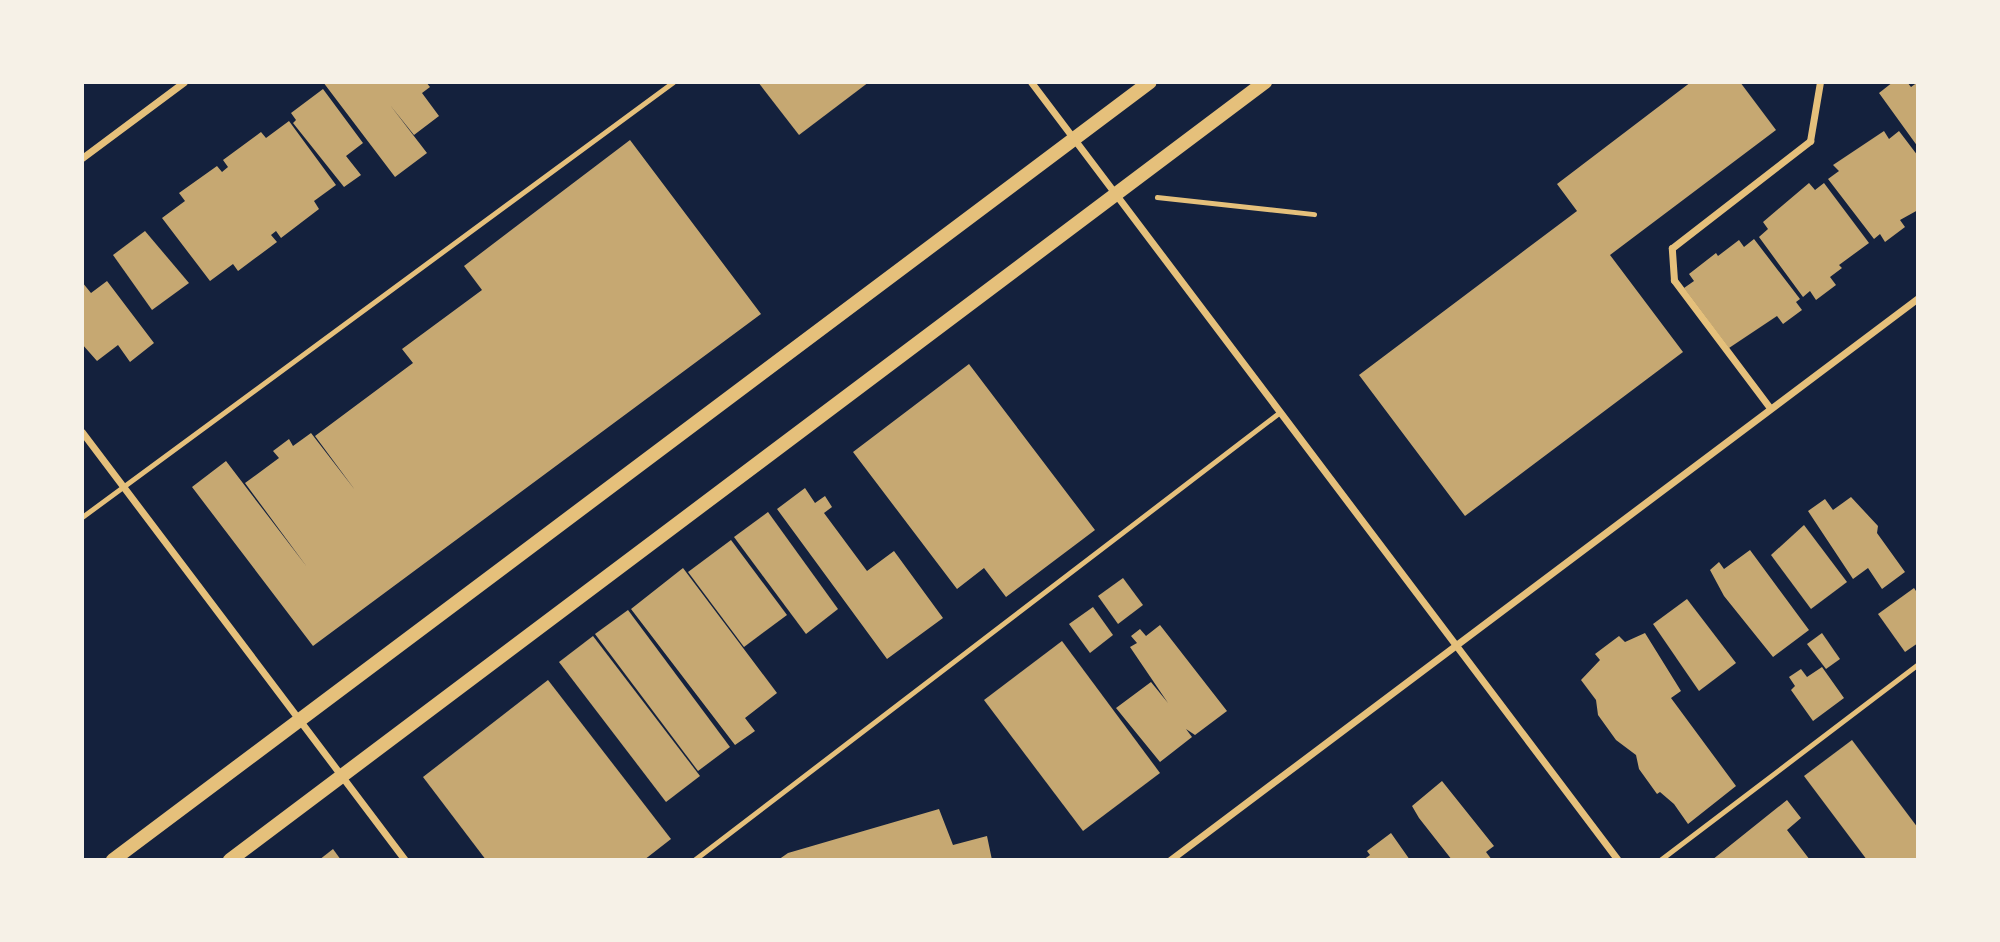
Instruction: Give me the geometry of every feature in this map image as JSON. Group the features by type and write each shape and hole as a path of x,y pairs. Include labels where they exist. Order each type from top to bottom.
{"main road":[{"path":"113,860 1150,82"},
{"path":"230,860 1265,82"}],"street":[{"path":"82,158 184,82"},
{"path":"1031,82 1618,860"},
{"path":"1770,408 1674,280 1672,248 1810,141 1820,82"},
{"path":"1170,860 1918,298"},
{"path":"82,432 405,860"}],"lane":[{"path":"82,517 673,82"},
{"path":"694,860 1280,412"},
{"path":"1660,860 1918,664"}],"path":[{"path":"1115,194 1314,214"}],"building":[{"path":"323,82 426,82 430,87 422,93 439,116 414,135 390,105 427,153 395,177"},
{"path":"758,82 869,82 799,135"},
{"path":"1691,82 1740,82 1776,130 1610,255 1683,352 1465,516 1359,375 1577,211 1557,184"},
{"path":"1893,82 1907,82 1911,87 1918,82 1918,147 1879,93"},
{"path":"323,89 363,143 346,156 361,175 344,187 293,123 296,120 291,113"},
{"path":"289,121 336,185 314,201 319,209 281,238 276,231 271,235 277,242 238,271 233,264 210,281 162,218 185,201 179,193 217,166 222,172 228,167 223,160 261,132 266,138"},
{"path":"1884,131 1889,139 1899,131 1918,156 1918,210 1900,220 1905,227 1885,242 1880,234 1874,239 1828,179 1839,171 1833,165"},
{"path":"630,140 761,314 313,646 192,487 226,461 307,567 245,483 279,458 273,451 289,439 293,446 311,433 355,490 315,436 413,363 402,349 482,290 464,266"},
{"path":"1809,183 1815,190 1824,183 1869,243 1839,265 1842,268 1830,277 1836,285 1816,300 1810,291 1803,297 1759,237 1768,229 1763,222"},
{"path":"145,231 189,283 152,310 113,255"},
{"path":"1754,239 1800,299 1796,302 1802,310 1783,324 1777,316 1729,348 1684,288 1694,281 1689,274 1716,253 1718,256 1739,240 1744,247"},
{"path":"107,281 154,343 130,362 118,345 97,361 82,344 82,282 91,293"},
{"path":"969,364 1095,530 1006,597 984,568 957,589 853,452"},
{"path":"805,488 815,503 825,496 832,507 824,513 867,571 894,551 943,618 887,659 777,509"},
{"path":"1851,497 1878,526 1877,533 1905,572 1882,589 1868,568 1853,579 1808,511 1825,499 1833,510"},
{"path":"768,512 838,609 806,634 734,537"},
{"path":"1804,525 1847,582 1811,609 1771,555"},
{"path":"731,540 787,615 744,647 688,572"},
{"path":"1750,550 1809,630 1773,657 1724,596 1710,570 1719,562 1724,569"},
{"path":"683,568 777,693 745,718 755,731 735,745 631,609"},
{"path":"1123,578 1143,605 1118,624 1098,596"},
{"path":"1914,588 1918,594 1918,643 1905,652 1878,614"},
{"path":"1687,599 1736,663 1699,691 1653,624"},
{"path":"1093,607 1113,635 1090,653 1069,624"},
{"path":"628,610 730,747 698,771 595,634"},
{"path":"1160,625 1227,711 1195,735 1186,729 1192,737 1160,762 1116,708 1151,682 1168,703 1130,647 1137,643 1131,636 1140,629 1146,636"},
{"path":"1645,633 1681,691 1671,698 1736,786 1688,824 1674,804 1660,792 1657,794 1639,769 1636,755 1616,740 1598,715 1596,700 1581,680 1600,660 1595,654 1619,636 1625,642"},
{"path":"1822,633 1840,659 1826,669 1807,644"},
{"path":"593,636 700,776 666,802 559,662"},
{"path":"1062,641 1160,773 1083,831 984,700"},
{"path":"1822,667 1844,698 1813,721 1791,690 1795,686 1789,677 1801,669 1807,677"},
{"path":"548,680 671,839 644,860 486,860 423,777"},
{"path":"1852,740 1918,828 1918,860 1867,860 1804,776"},
{"path":"1442,781 1494,846 1486,852 1492,860 1452,860 1419,818 1412,806"},
{"path":"1787,800 1801,818 1787,830 1810,860 1712,860"},
{"path":"939,809 953,845 987,836 992,860 778,860 788,853"},
{"path":"1391,833 1410,860 1363,860 1370,855 1367,851"},
{"path":"333,849 341,860 319,860"}]}
